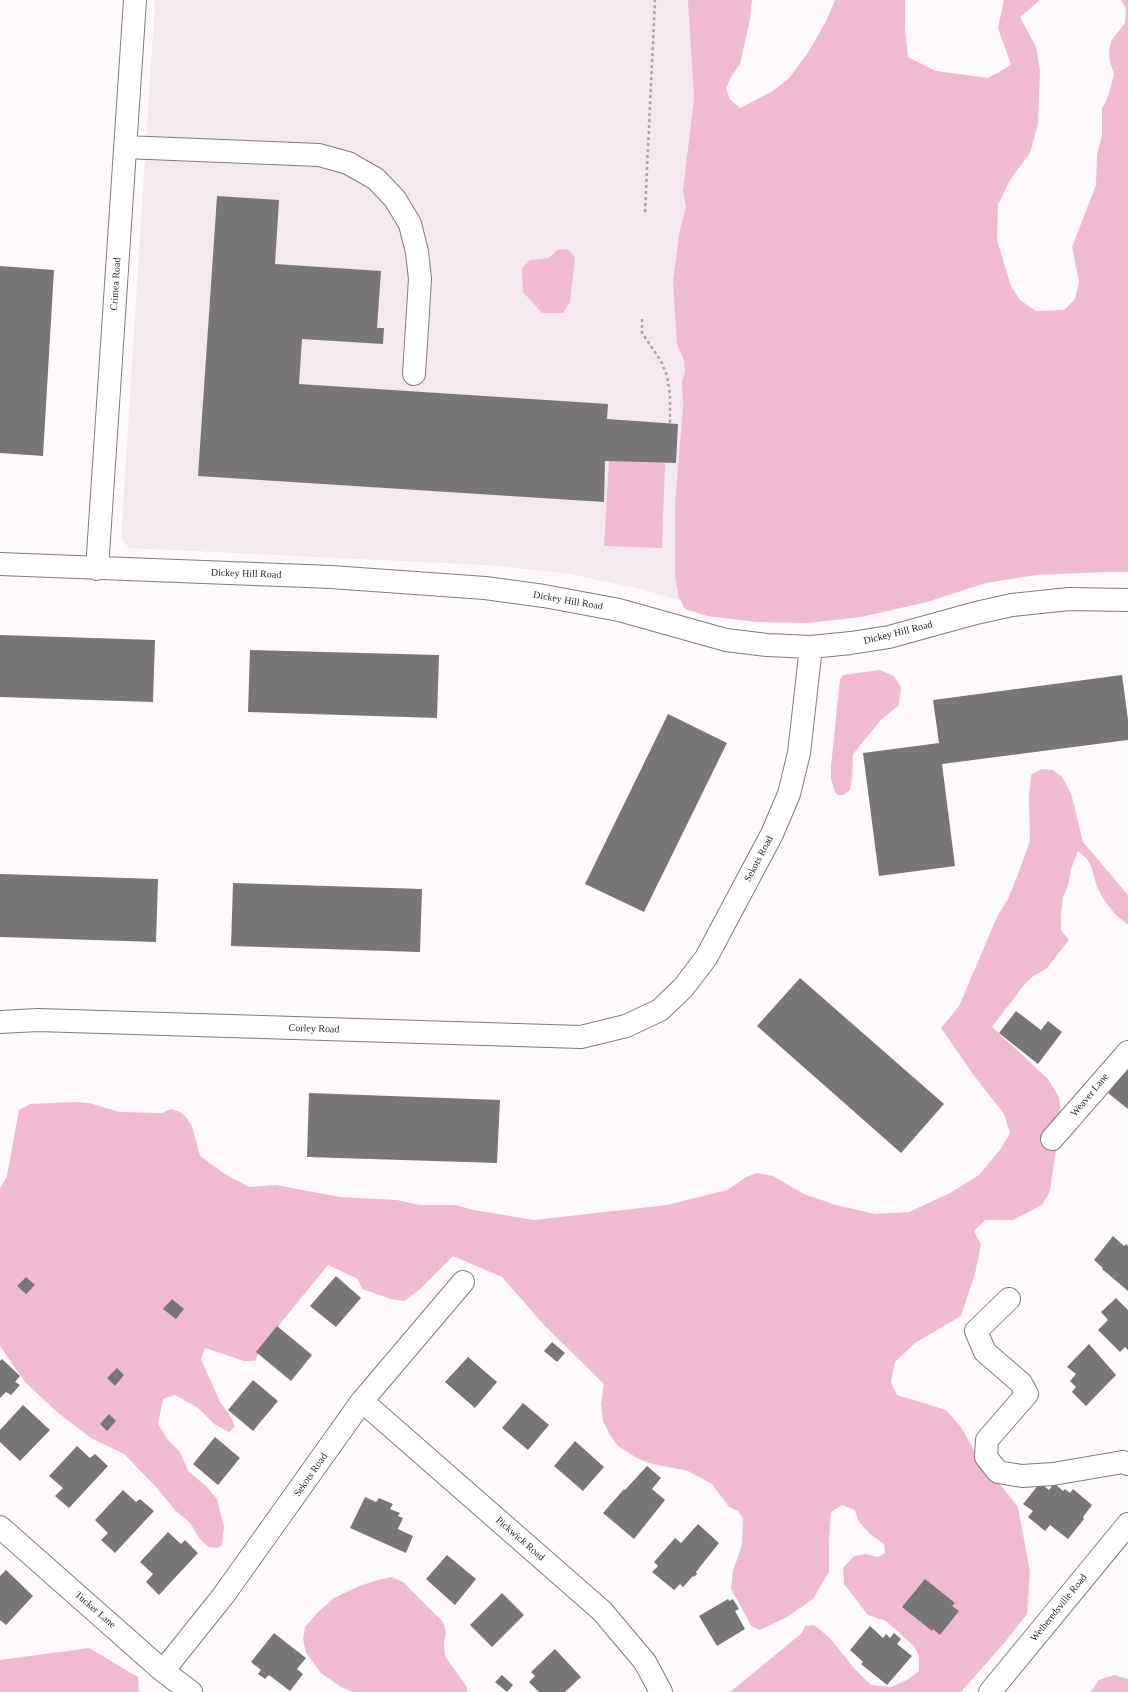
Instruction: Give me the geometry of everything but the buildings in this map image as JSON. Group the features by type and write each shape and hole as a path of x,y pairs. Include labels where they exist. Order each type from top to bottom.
{"street":[{"name":"Crimea Road","path":"97,569 136,0"},
{"path":"125,147 319,155 348,163 376,179 395,199 410,224 417,252 420,280 414,374"},
{"name":"Dickey Hill Road","path":"0,564 331,577 485,588 544,596 619,610 726,640 767,645 811,647 889,637 976,613 1012,605 1069,599 1128,600"},
{"name":"Sekots Road","path":"626,1026 660,1010 683,988 706,958 772,834 789,794 799,753 811,647"},
{"name":"Corley Road","path":"0,1022 46,1020 582,1037 626,1026"},
{"name":"Weaver Lane","path":"1052,1139 1128,1052"},
{"name":"Sekots Road","path":"163,1671 227,1590 362,1401 462,1282"},
{"path":"1009,1299 976,1331 985,1352 1021,1383 1027,1394 987,1440 986,1457 998,1472 1022,1476 1067,1472 1123,1462 1128,1464"},
{"name":"Pickwick Road","path":"362,1401 602,1611 645,1662 660,1692"},
{"name":"Wetheredsville Road","path":"990,1692 1128,1524"},
{"name":"Tucker Lane","path":"0,1527 163,1671 191,1692"}],"path":[{"path":"645,212 655,0"},
{"path":"642,319 642,333 661,361 667,376 670,395 670,423"}],"shaded area":[{"path":"155,0 718,0 700,606 637,588 564,573 484,565 129,548 121,538"},
{"path":"688,0 752,0 750,20 740,64 731,77 726,89 730,99 740,108 773,91 790,77 809,51 826,21 835,0 905,0 905,29 908,57 936,71 988,78 1011,65 998,28 1004,0 1040,0 1020,17 1036,47 1040,70 1038,124 1030,153 1010,180 998,205 997,240 1011,286 1020,300 1036,311 1064,310 1075,299 1079,282 1072,247 1096,185 1097,154 1102,136 1102,109 1109,94 1114,74 1110,62 1109,51 1111,41 1125,23 1126,8 1121,0 1128,0 1128,572 1036,575 986,583 927,602 861,617 808,623 756,622 707,616 685,609 679,598 675,577 675,506 683,406 682,381 685,372 684,360 677,344 673,281 680,230 686,207 683,191 694,98"},
{"path":"567,249 575,257 570,302 563,313 542,313 523,292 522,268 530,260 549,258 557,250"},
{"path":"609,461 665,463 662,548 604,546"},
{"path":"880,670 894,676 901,688 899,705 881,720 853,754 850,790 843,795 838,795 835,792 831,779 831,766 840,679 843,675"},
{"path":"1041,769 1053,770 1062,777 1071,793 1083,842 1128,895 1128,925 1115,914 1104,900 1097,887 1091,866 1087,859 1078,851 1071,869 1068,886 1063,897 1061,915 1061,930 1069,940 1047,968 1032,977 1024,985 992,1027 1048,1079 1059,1097 1061,1115 1050,1191 1042,1205 1013,1220 985,1220 974,1231 981,1244 975,1274 961,1316 915,1343 895,1362 891,1382 897,1395 946,1410 961,1427 976,1454 1018,1507 1030,1572 1027,1614 1005,1642 961,1692 730,1692 802,1633 805,1626 814,1625 831,1639 853,1667 871,1685 891,1687 907,1680 919,1671 919,1656 914,1646 886,1621 868,1615 844,1584 843,1568 854,1556 865,1554 878,1557 885,1553 884,1544 870,1534 859,1522 855,1510 842,1505 831,1512 829,1572 813,1599 787,1617 760,1630 751,1626 731,1589 733,1571 742,1545 743,1518 738,1511 729,1507 712,1484 688,1471 649,1463 637,1458 618,1446 610,1435 603,1421 601,1404 604,1384 545,1326 502,1277 453,1256 419,1290 404,1301 391,1299 362,1289 358,1279 328,1265 262,1346 255,1361 244,1361 205,1348 201,1359 220,1402 230,1415 235,1426 229,1432 214,1424 198,1408 175,1395 163,1399 158,1424 168,1440 180,1452 188,1471 207,1487 217,1499 224,1526 222,1545 218,1548 208,1547 200,1539 190,1523 175,1510 156,1487 124,1454 91,1438 57,1412 25,1382 0,1346 0,1189 7,1176 19,1110 30,1104 74,1102 89,1103 120,1112 162,1113 171,1109 180,1112 192,1126 200,1156 225,1174 249,1187 276,1185 340,1197 397,1200 419,1205 455,1205 474,1210 534,1220 667,1205 727,1190 746,1177 757,1173 773,1176 804,1194 836,1205 875,1214 909,1212 950,1193 979,1175 1000,1150 1010,1133 1004,1114 975,1077 941,1028 959,1006 997,917 1008,899 1018,874 1030,841 1029,797 1031,775"},
{"path":"391,1577 403,1582 443,1622 446,1632 444,1643 445,1656 467,1687 467,1692 353,1692 341,1687 321,1673 306,1653 303,1639 305,1627 318,1612 334,1598 357,1587"},
{"path":"89,1648 138,1677 139,1692 0,1692 0,1660"},
{"path":"1114,1675 1128,1679 1128,1692 1090,1692 1099,1680"}]}
